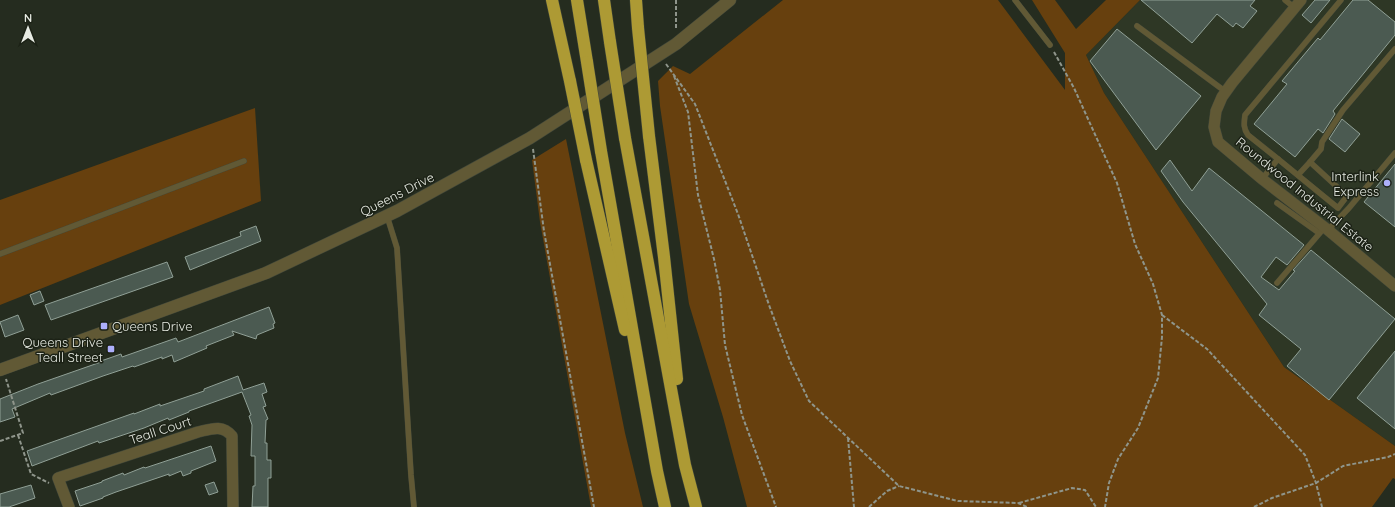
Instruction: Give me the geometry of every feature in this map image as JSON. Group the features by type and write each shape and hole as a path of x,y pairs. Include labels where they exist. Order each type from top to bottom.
{"highway":[{"path":"552,0 586,160 665,507"},
{"path":"577,0 601,151 657,471"},
{"path":"604,0 625,138 685,465 696,507"},
{"path":"636,0 649,136 664,256 685,465"}],"street":[{"name":"Queens Drive","path":"2,370 266,273 387,216 530,138 676,44 730,0"},
{"name":"Roundwood Industrial Estate","path":"1298,4 1226,92 1216,111 1214,127 1218,142 1262,180 1395,286"},
{"name":"Teall Court","path":"59,480 58,478 198,432 221,428 228,431 232,436 233,507"},
{"path":"59,480 66,506"}],"lane":[{"path":"1015,0 1050,45"},
{"path":"1285,0 1298,4"},
{"path":"1310,162 1347,196 1338,208 1248,135 1244,124 1245,115 1341,0"},
{"path":"1137,26 1226,92"},
{"path":"1298,175 1321,149 1322,142 1343,110 1395,50"},
{"path":"1277,283 1324,230 1349,208 1395,153"},
{"path":"1262,180 1278,159"},
{"path":"0,254 244,161"},
{"path":"1277,203 1324,230"},
{"path":"387,216 397,248 414,507"}],"path":[{"path":"676,0 676,44"},
{"path":"1050,45 1074,88 1117,183 1136,244 1153,284 1162,315 1162,337 1158,378 1138,428 1118,459 1109,483 1105,507"},
{"path":"659,55 695,104 738,214 768,305 793,368 809,401 900,486 958,501 1018,503 1072,488 1085,490 1096,507"},
{"path":"672,73 688,112 698,195 720,290 725,345 742,415 776,507"},
{"path":"530,138 534,154 544,231 594,507"},
{"path":"1162,315 1207,349 1305,455 1316,483 1322,507"},
{"path":"0,441 23,433 2,370"},
{"path":"18,435 31,474 48,483 59,480"},
{"path":"848,438 854,507"},
{"path":"1254,507 1272,498 1316,483 1344,466 1388,457 1395,454"},
{"path":"869,507 887,491 900,486"},
{"path":"1018,503 1027,507"}],"shaded area":[{"path":"783,0 998,0 1065,90 1065,53 1032,0 1055,0 1076,29 1106,0 1140,0 1086,55 1104,93 1284,367 1395,446 1395,479 1393,478 1372,507 747,507 723,417 689,304 660,106 658,81 673,66 690,74"},
{"path":"1140,0 1395,0 1395,446 1284,367 1104,93 1086,55"},
{"path":"255,108 261,201 0,305 0,200"},
{"path":"566,139 625,433 643,507 591,507 540,222 532,160"}],"building":[{"path":"1141,0 1255,0 1250,6 1257,11 1243,28 1236,23 1233,27 1217,14 1192,43"},
{"path":"1315,0 1330,0 1311,23 1302,15"},
{"path":"1353,0 1368,0 1395,22 1395,35 1333,111 1335,114 1323,133 1318,129 1295,157 1254,124 1287,84 1282,81 1318,38 1320,40"},
{"path":"1117,29 1201,96 1156,150 1090,61"},
{"path":"1342,119 1360,134 1345,152 1329,139"},
{"path":"1170,160 1192,191 1209,168 1304,245 1287,265 1276,257 1261,277 1279,290 1295,271 1293,270 1311,250 1395,319 1329,400 1287,366 1301,349 1259,315 1267,304 1183,202 1161,171"},
{"name":"Interlink Express","path":"1395,164 1395,227 1364,202"},
{"path":"256,226 261,241 190,270 185,257 241,236 240,232"},
{"path":"167,262 173,277 51,320 45,305"},
{"path":"40,291 44,301 34,305 30,295"},
{"path":"269,307 275,323 273,324 274,328 257,335 256,339 232,331 234,335 206,346 207,348 174,362 172,355 162,359 162,357 51,395 50,393 12,409 15,417 0,422 0,399 121,354 122,357 176,338 178,342"},
{"path":"18,315 24,330 5,337 0,322"},
{"path":"1395,351 1395,429 1357,398"},
{"path":"238,376 243,390 264,383 267,392 262,394 266,406 263,407 268,419 266,420 265,443 267,443 267,460 271,460 271,478 268,478 268,507 252,507 253,486 255,486 255,456 251,456 252,425 249,416 251,415 242,392 189,411 169,420 168,418 144,428 99,443 98,441 32,466 27,451 160,404 160,406 204,391 204,389"},
{"path":"211,446 216,461 191,471 191,473 183,476 181,471 169,476 169,474 80,506 75,491 123,473 124,475 144,467 145,468"},
{"path":"214,482 218,492 209,495 205,485"},
{"path":"31,485 35,498 9,507 0,507 0,494"}],"place":[{"name":"Interlink Express","path":"1387,183"},
{"name":"Queens Drive","path":"104,326"},
{"name":"Queens Drive Teall Street","path":"111,349"}]}
